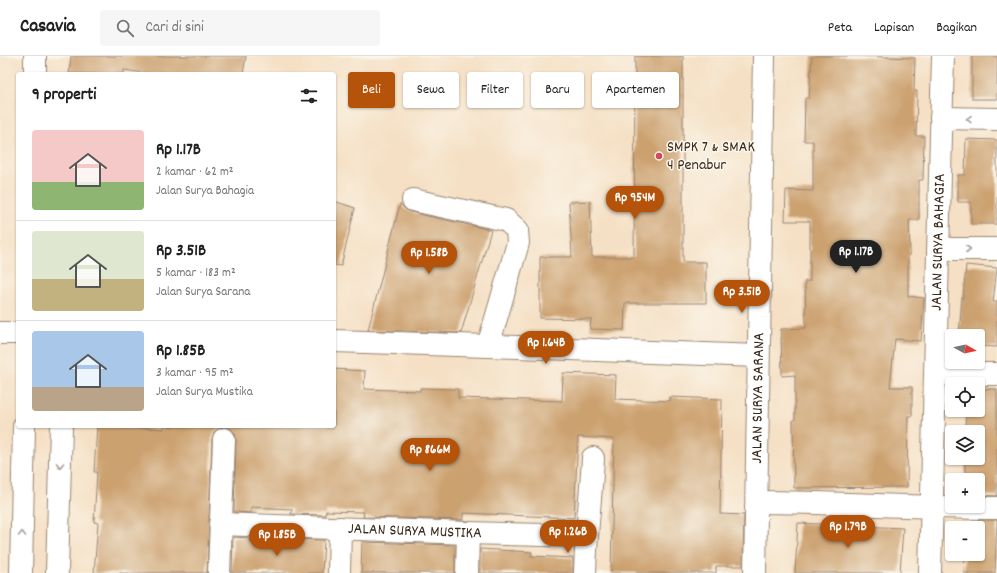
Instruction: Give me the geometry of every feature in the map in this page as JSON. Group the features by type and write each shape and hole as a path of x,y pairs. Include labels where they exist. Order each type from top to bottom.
{"street":[{"path":"35,72 36,56"},
{"name":"JALAN SURYA SARANA","path":"755,573 764,56"},
{"name":"JALAN SURYA BAHAGIA","path":"930,573 943,56"},
{"path":"941,118 997,120"},
{"path":"413,200 506,220 517,230 518,243 488,346"},
{"path":"938,249 997,249"},
{"path":"0,333 16,333"},
{"path":"336,341 758,356"},
{"path":"935,374 997,374"},
{"path":"21,573 24,428"},
{"path":"57,573 61,428"},
{"path":"219,573 224,439"},
{"path":"585,573 586,536 591,490 592,458"},
{"path":"757,502 799,502 932,508 997,508"},
{"name":"JALAN SURYA MUSTIKA","path":"220,524 586,536"},
{"path":"339,573 340,528"},
{"path":"467,573 468,533"}],"building":[{"path":"71,56 246,56 243,72 138,72 124,70 124,72 69,72"},
{"name":"SMPK 7 & SMAK 4 Penabur","path":"635,56 683,56 683,262 706,262 706,303 625,303 624,330 590,329 591,319 540,318 540,257 572,257 569,202 590,201 592,257 634,257 635,108 679,108 679,72 635,72"},
{"path":"812,56 915,58 914,91 917,91 916,136 924,136 923,180 919,180 919,220 909,220 910,255 908,255 908,296 924,298 921,341 895,339 890,387 912,387 912,416 908,416 907,487 794,488 793,420 795,420 795,375 782,376 781,329 806,328 805,281 810,281 810,221 785,221 786,190 813,191 813,141 804,141 805,98 809,98"},
{"path":"972,56 997,56 997,99 972,99"},
{"path":"966,139 997,140 997,224 971,224 971,202 958,202 958,175 965,175"},
{"path":"336,202 355,208 341,266 336,265"},
{"path":"400,204 410,212 491,230 461,333 368,330"},
{"path":"966,265 997,268 993,302 997,302 997,347 985,346 985,329 960,329 962,297 963,298"},
{"path":"336,369 365,371 364,389 420,391 420,388 458,389 458,398 562,401 563,373 616,375 615,399 670,401 670,397 722,399 720,514 744,515 743,566 716,566 716,573 611,573 614,439 578,437 574,518 463,513 463,520 363,517 364,512 326,511 325,515 291,514 292,509 251,507 251,513 234,512 236,439 235,434 231,429 228,428 336,428"},
{"path":"985,389 997,389 997,496 985,495 985,473 965,473 965,465 985,465 985,425 965,425 966,417 985,417"},
{"path":"97,428 219,428 214,432 212,439 207,573 94,573 98,523 94,522 97,472 94,472"},
{"path":"997,520 995,573 964,573 965,561 985,561 985,521 978,521"},
{"path":"798,523 903,528 900,573 795,573"},
{"path":"233,537 249,538 249,541 290,543 290,539 324,540 322,573 232,573"},
{"path":"362,542 455,545 455,573 361,573"},
{"path":"480,549 532,552 531,556 573,558 573,573 480,573"}],"place":[{"name":"SMPK 7 & SMAK 4 Penabur","path":"659,156"}]}
